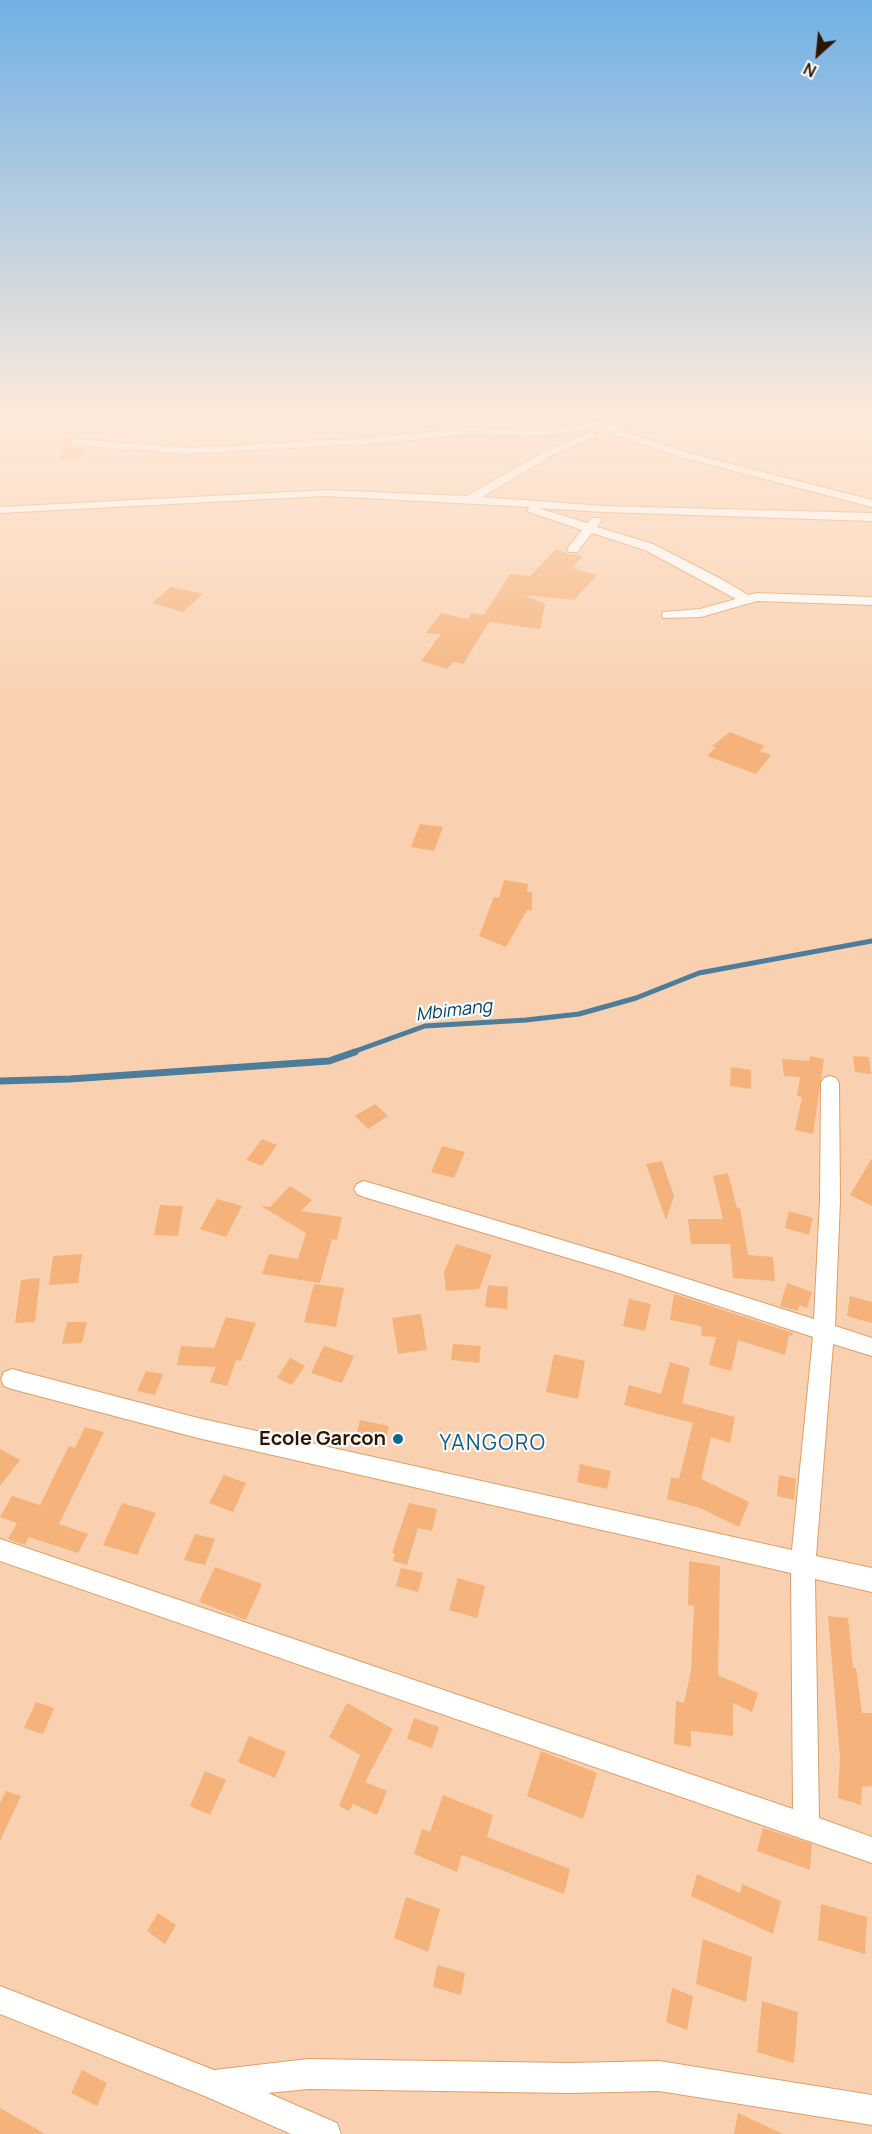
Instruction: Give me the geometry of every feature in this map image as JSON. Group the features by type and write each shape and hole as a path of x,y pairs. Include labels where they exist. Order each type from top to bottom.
{"street":[{"path":"548,514 649,547 719,583 746,600"},
{"path":"573,549 601,514"},
{"path":"758,514 872,517"},
{"path":"668,615 701,613 746,600 767,597 872,601"},
{"path":"806,1827 803,1564 824,1331 830,1200 830,1083"},
{"path":"364,1189 615,1264 872,1347"},
{"path":"12,1379 198,1428 872,1580"},
{"path":"0,1550 872,1850"},
{"path":"0,2000 214,2085 326,2134"},
{"path":"214,2085 308,2074 569,2078 659,2076 872,2110"}],"building":[{"path":"556,549 583,556 572,568 597,575 574,600 525,595 545,604 540,629 489,622 463,664 453,662 447,669 421,661 441,634 426,633 441,613 468,619 471,613 484,615 510,574 530,576"},
{"path":"171,587 203,594 183,612 152,603"},
{"path":"730,732 765,746 760,751 771,755 756,774 707,756 716,747 712,746"},
{"path":"420,824 443,827 434,851 411,847"},
{"path":"504,880 528,884 527,892 532,892 532,910 527,910 506,947 479,936 494,897 499,898"},
{"path":"810,1056 824,1059 813,1134 795,1130 802,1097 797,1096 800,1077 784,1076 782,1059 809,1061"},
{"path":"853,1056 869,1057 871,1074 855,1072"},
{"path":"731,1067 751,1070 751,1089 730,1086"},
{"path":"375,1104 388,1116 368,1129 355,1116"},
{"path":"262,1139 277,1145 262,1166 246,1160"},
{"path":"442,1146 465,1152 454,1178 431,1172"},
{"path":"872,1158 872,1206 850,1195"},
{"path":"662,1161 674,1196 666,1220 646,1164"},
{"path":"728,1173 737,1208 740,1208 748,1255 773,1257 775,1281 733,1278 730,1244 691,1244 688,1219 723,1219 713,1176"},
{"path":"290,1186 312,1200 301,1211 342,1217 337,1240 332,1239 320,1283 262,1274 269,1254 298,1259 306,1233 261,1206 270,1207"},
{"path":"217,1199 242,1206 226,1237 200,1229"},
{"path":"160,1205 183,1206 178,1236 154,1235"},
{"path":"789,1211 813,1218 809,1235 785,1228"},
{"path":"456,1244 492,1255 479,1289 446,1291 444,1272"},
{"path":"82,1254 78,1283 49,1285 53,1256"},
{"path":"40,1278 35,1322 15,1323 21,1280"},
{"path":"787,1283 812,1292 807,1308 799,1305 798,1311 780,1306"},
{"path":"314,1284 344,1288 336,1327 304,1322"},
{"path":"488,1285 508,1287 507,1309 485,1307"},
{"path":"674,1294 793,1333 792,1336 789,1335 785,1355 738,1340 731,1371 709,1365 716,1337 702,1336 701,1326 670,1320"},
{"path":"850,1296 872,1302 872,1323 847,1316"},
{"path":"629,1299 651,1304 645,1331 623,1326"},
{"path":"421,1314 427,1350 398,1354 392,1318"},
{"path":"226,1317 256,1323 241,1361 236,1360 227,1386 210,1382 216,1367 177,1365 181,1346 214,1348"},
{"path":"67,1322 87,1322 82,1343 62,1344"},
{"path":"453,1344 481,1346 479,1363 451,1360"},
{"path":"324,1346 354,1356 342,1383 311,1373"},
{"path":"554,1354 585,1361 578,1399 546,1392"},
{"path":"290,1358 305,1366 292,1385 277,1378"},
{"path":"670,1362 690,1368 682,1403 735,1417 730,1443 711,1437 701,1479 749,1502 739,1527 700,1508 667,1499 671,1477 679,1479 693,1423 624,1405 629,1385 661,1394"},
{"path":"146,1371 163,1374 155,1395 137,1391"},
{"path":"360,1420 389,1426 384,1448 354,1443"},
{"path":"85,1427 104,1432 59,1524 88,1534 78,1553 29,1537 25,1545 8,1539 17,1523 0,1517 12,1496 40,1505 69,1446 75,1448"},
{"path":"0,1449 20,1460 0,1486"},
{"path":"580,1464 611,1471 607,1489 577,1482"},
{"path":"224,1475 246,1483 233,1512 209,1503"},
{"path":"779,1475 796,1479 794,1500 777,1496"},
{"path":"122,1503 156,1513 137,1555 103,1545"},
{"path":"409,1503 437,1509 432,1531 418,1528 407,1565 393,1561 395,1554 392,1553"},
{"path":"195,1534 215,1539 205,1565 184,1560"},
{"path":"689,1561 720,1566 718,1675 758,1693 752,1712 733,1703 733,1736 691,1731 691,1747 674,1744 676,1701 684,1703 691,1671 694,1606 688,1605"},
{"path":"215,1567 262,1584 246,1620 199,1602"},
{"path":"401,1568 423,1573 418,1592 396,1586"},
{"path":"458,1578 485,1586 477,1618 449,1610"},
{"path":"828,1616 848,1618 853,1668 856,1668 862,1713 872,1713 872,1786 862,1787 861,1805 838,1798 840,1757"},
{"path":"36,1702 54,1708 43,1734 24,1728"},
{"path":"347,1703 393,1729 365,1782 387,1791 377,1815 353,1804 349,1811 339,1806 360,1755 329,1737"},
{"path":"414,1718 439,1727 432,1748 407,1739"},
{"path":"249,1736 286,1752 275,1778 238,1762"},
{"path":"541,1751 597,1773 583,1819 527,1796"},
{"path":"205,1771 226,1780 210,1815 190,1806"},
{"path":"6,1791 21,1796 0,1841 0,1803"},
{"path":"443,1795 493,1815 487,1837 570,1869 564,1894 462,1855 457,1872 414,1854 422,1829 430,1832"},
{"path":"763,1828 812,1844 810,1870 757,1851"},
{"path":"697,1874 740,1893 742,1884 781,1901 773,1934 691,1896"},
{"path":"406,1897 440,1909 428,1952 394,1938"},
{"path":"821,1904 867,1917 865,1954 818,1940"},
{"path":"158,1913 176,1925 165,1944 147,1931"},
{"path":"703,1939 752,1957 746,2002 696,1984"},
{"path":"437,1965 465,1973 461,1995 433,1987"},
{"path":"672,1988 693,1996 687,2030 666,2022"},
{"path":"762,2001 798,2012 794,2063 757,2052"},
{"path":"82,2070 107,2083 97,2106 71,2093"},
{"path":"0,2108 45,2134 0,2134"},
{"path":"738,2113 783,2134 734,2134"}],"waterway":[{"name":"Mbimang","path":"350,1053 425,1026 526,1020 579,1014 636,998 699,973 872,941"},
{"name":"Mbimang","path":"0,1081 70,1079 329,1061 355,1052"}],"place":[{"name":"Ecole Garcon","path":"398,1439"}],"district":[{"name":"YANGORO","path":"493,1444"}]}
